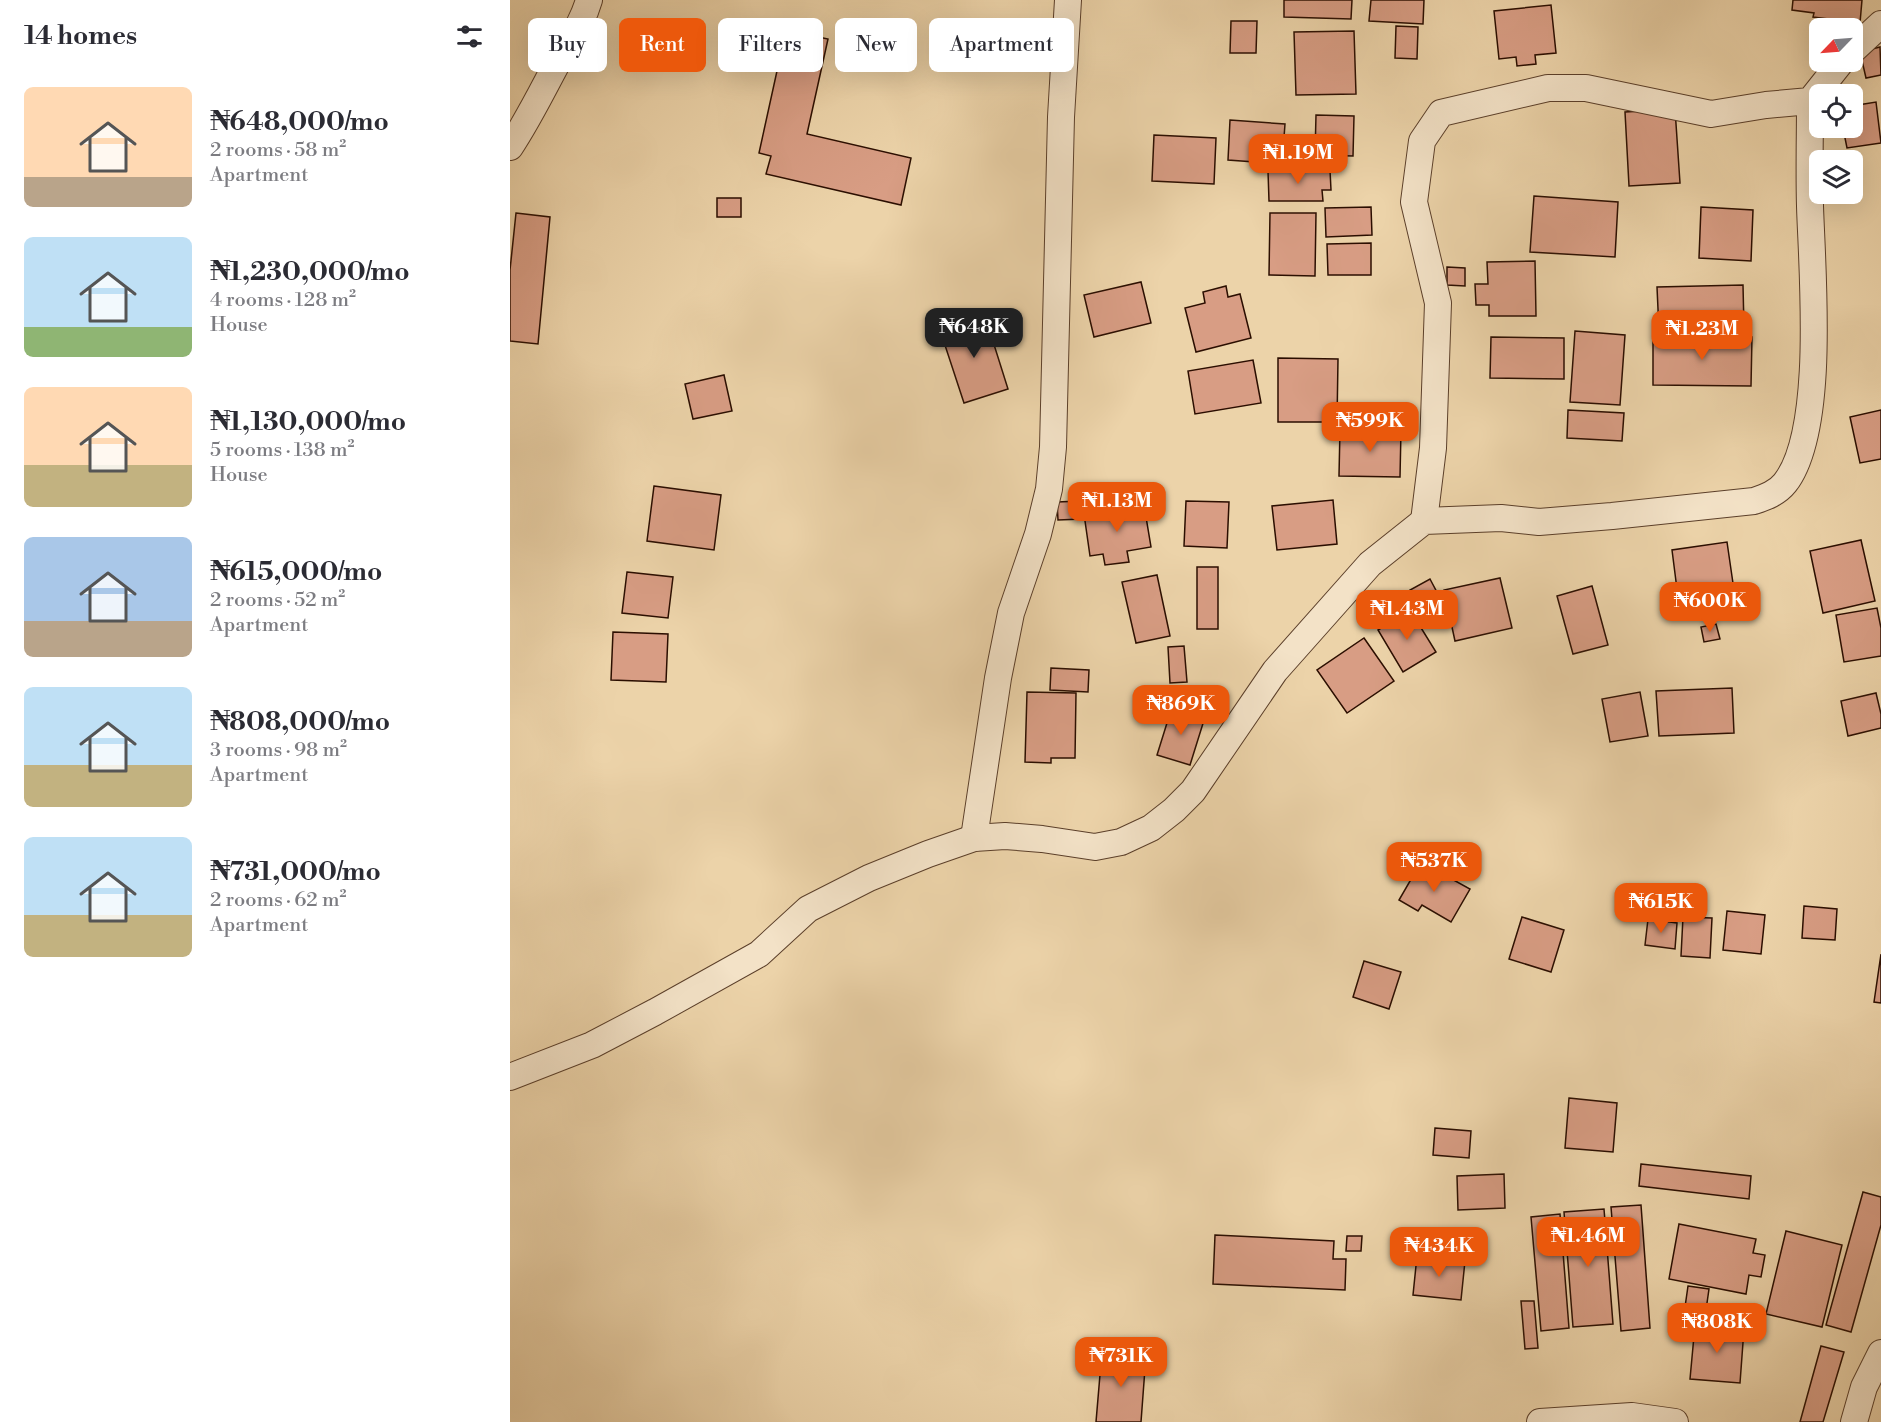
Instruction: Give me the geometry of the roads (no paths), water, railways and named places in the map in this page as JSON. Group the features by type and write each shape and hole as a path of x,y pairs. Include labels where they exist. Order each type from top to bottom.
{"street":[{"path":"510,147 540,99 562,54 584,18 589,0"},
{"path":"974,838 998,678 1011,613 1038,534 1049,489 1053,447 1061,117 1068,0"},
{"path":"1863,41 1881,24"},
{"path":"1824,84 1833,72"},
{"path":"1424,521 1433,448 1438,303 1414,202 1422,141 1441,113 1548,88 1586,88 1711,114 1809,101"},
{"path":"510,1077 592,1045 655,1012 759,954 808,909 868,878 974,838 1005,836 1042,838 1095,847 1121,842 1151,828 1193,791 1275,671 1370,564 1424,521 1501,518 1539,522 1754,501 1771,495 1785,484 1796,465 1804,440 1810,407 1814,325 1810,138"},
{"path":"1854,1422 1864,1387 1881,1353"},
{"path":"1540,1422 1632,1416 1675,1422"}]}
